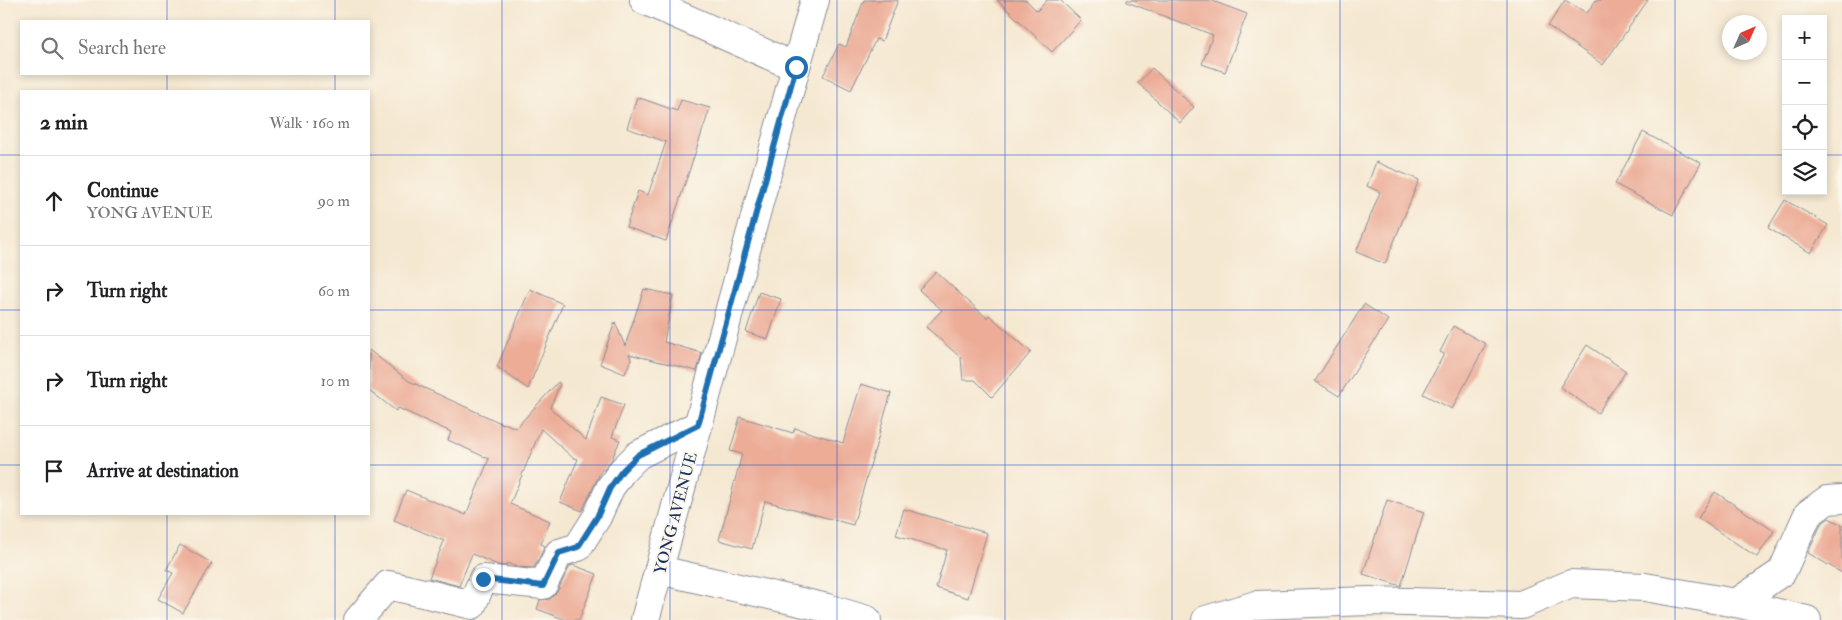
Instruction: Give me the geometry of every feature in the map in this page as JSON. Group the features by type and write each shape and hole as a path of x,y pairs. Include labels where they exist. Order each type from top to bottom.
{"street":[{"path":"644,0 796,67"},
{"name":"YONG AVENUE","path":"645,620 816,0"},
{"path":"358,620 388,585 472,605 483,579 543,586 559,553 578,547 597,517 610,488 622,471 638,455 698,425"},
{"path":"1736,603 1782,572 1808,514 1827,500 1842,499"},
{"path":"659,570 827,608 867,620"},
{"path":"1206,620 1256,605 1360,611 1521,605 1571,584 1645,587 1736,603 1806,620"}],"building":[{"path":"864,0 898,0 882,41 876,39 851,90 823,76 839,44 846,47"},
{"path":"997,0 1026,0 1037,11 1047,0 1060,0 1081,20 1052,52"},
{"path":"1127,0 1210,0 1247,14 1225,72 1202,64 1213,35 1127,2"},
{"path":"1565,0 1587,13 1596,0 1648,0 1603,65 1548,26"},
{"path":"1152,68 1194,107 1180,123 1138,83"},
{"path":"637,97 677,111 681,100 710,108 666,241 626,227 638,191 648,195 666,142 627,128"},
{"path":"1643,132 1701,163 1673,215 1615,184"},
{"path":"1376,162 1419,180 1385,264 1356,252 1380,192 1367,186"},
{"path":"1785,200 1828,225 1811,253 1768,228"},
{"path":"936,272 987,318 989,315 1031,352 992,397 975,380 963,380 961,358 926,327 942,310 919,290"},
{"path":"530,289 563,304 528,389 497,367"},
{"path":"644,289 673,295 664,342 702,353 697,371 629,354 631,359 625,374 600,364 615,322 625,346"},
{"path":"759,292 781,299 768,339 746,332"},
{"path":"1364,304 1388,320 1339,396 1315,381"},
{"path":"1453,326 1486,344 1452,409 1423,394 1444,354 1440,352"},
{"path":"1587,345 1626,371 1598,413 1560,387"},
{"path":"370,351 409,381 503,424 516,428 558,382 560,384 550,408 586,440 601,397 624,405 612,437 620,440 612,459 604,470 602,469 582,511 560,502 578,459 572,457 541,429 510,504 550,521 541,544 545,546 534,568 517,567 507,563 506,566 498,565 472,554 459,586 429,578 444,541 394,520 406,490 466,515 489,459 448,440 451,432 398,408 396,411 370,391"},
{"path":"861,384 891,393 853,525 765,501 752,549 719,540 742,454 730,451 740,417 793,433 795,428 843,443"},
{"path":"1715,492 1774,531 1757,557 1698,518"},
{"path":"1387,500 1424,512 1401,586 1363,574"},
{"path":"904,509 987,533 968,598 936,588 947,550 896,535"},
{"path":"1829,518 1842,525 1842,573 1808,553 1821,524"},
{"path":"180,545 212,563 183,613 158,599 173,573 166,570"},
{"path":"573,565 597,574 579,620 566,620 537,609 540,600 550,599 557,592 570,566"}],"route":[{"path":"483,579 543,586 559,553 578,547 597,517 610,488 622,471 638,455 698,425 796,67"}]}
